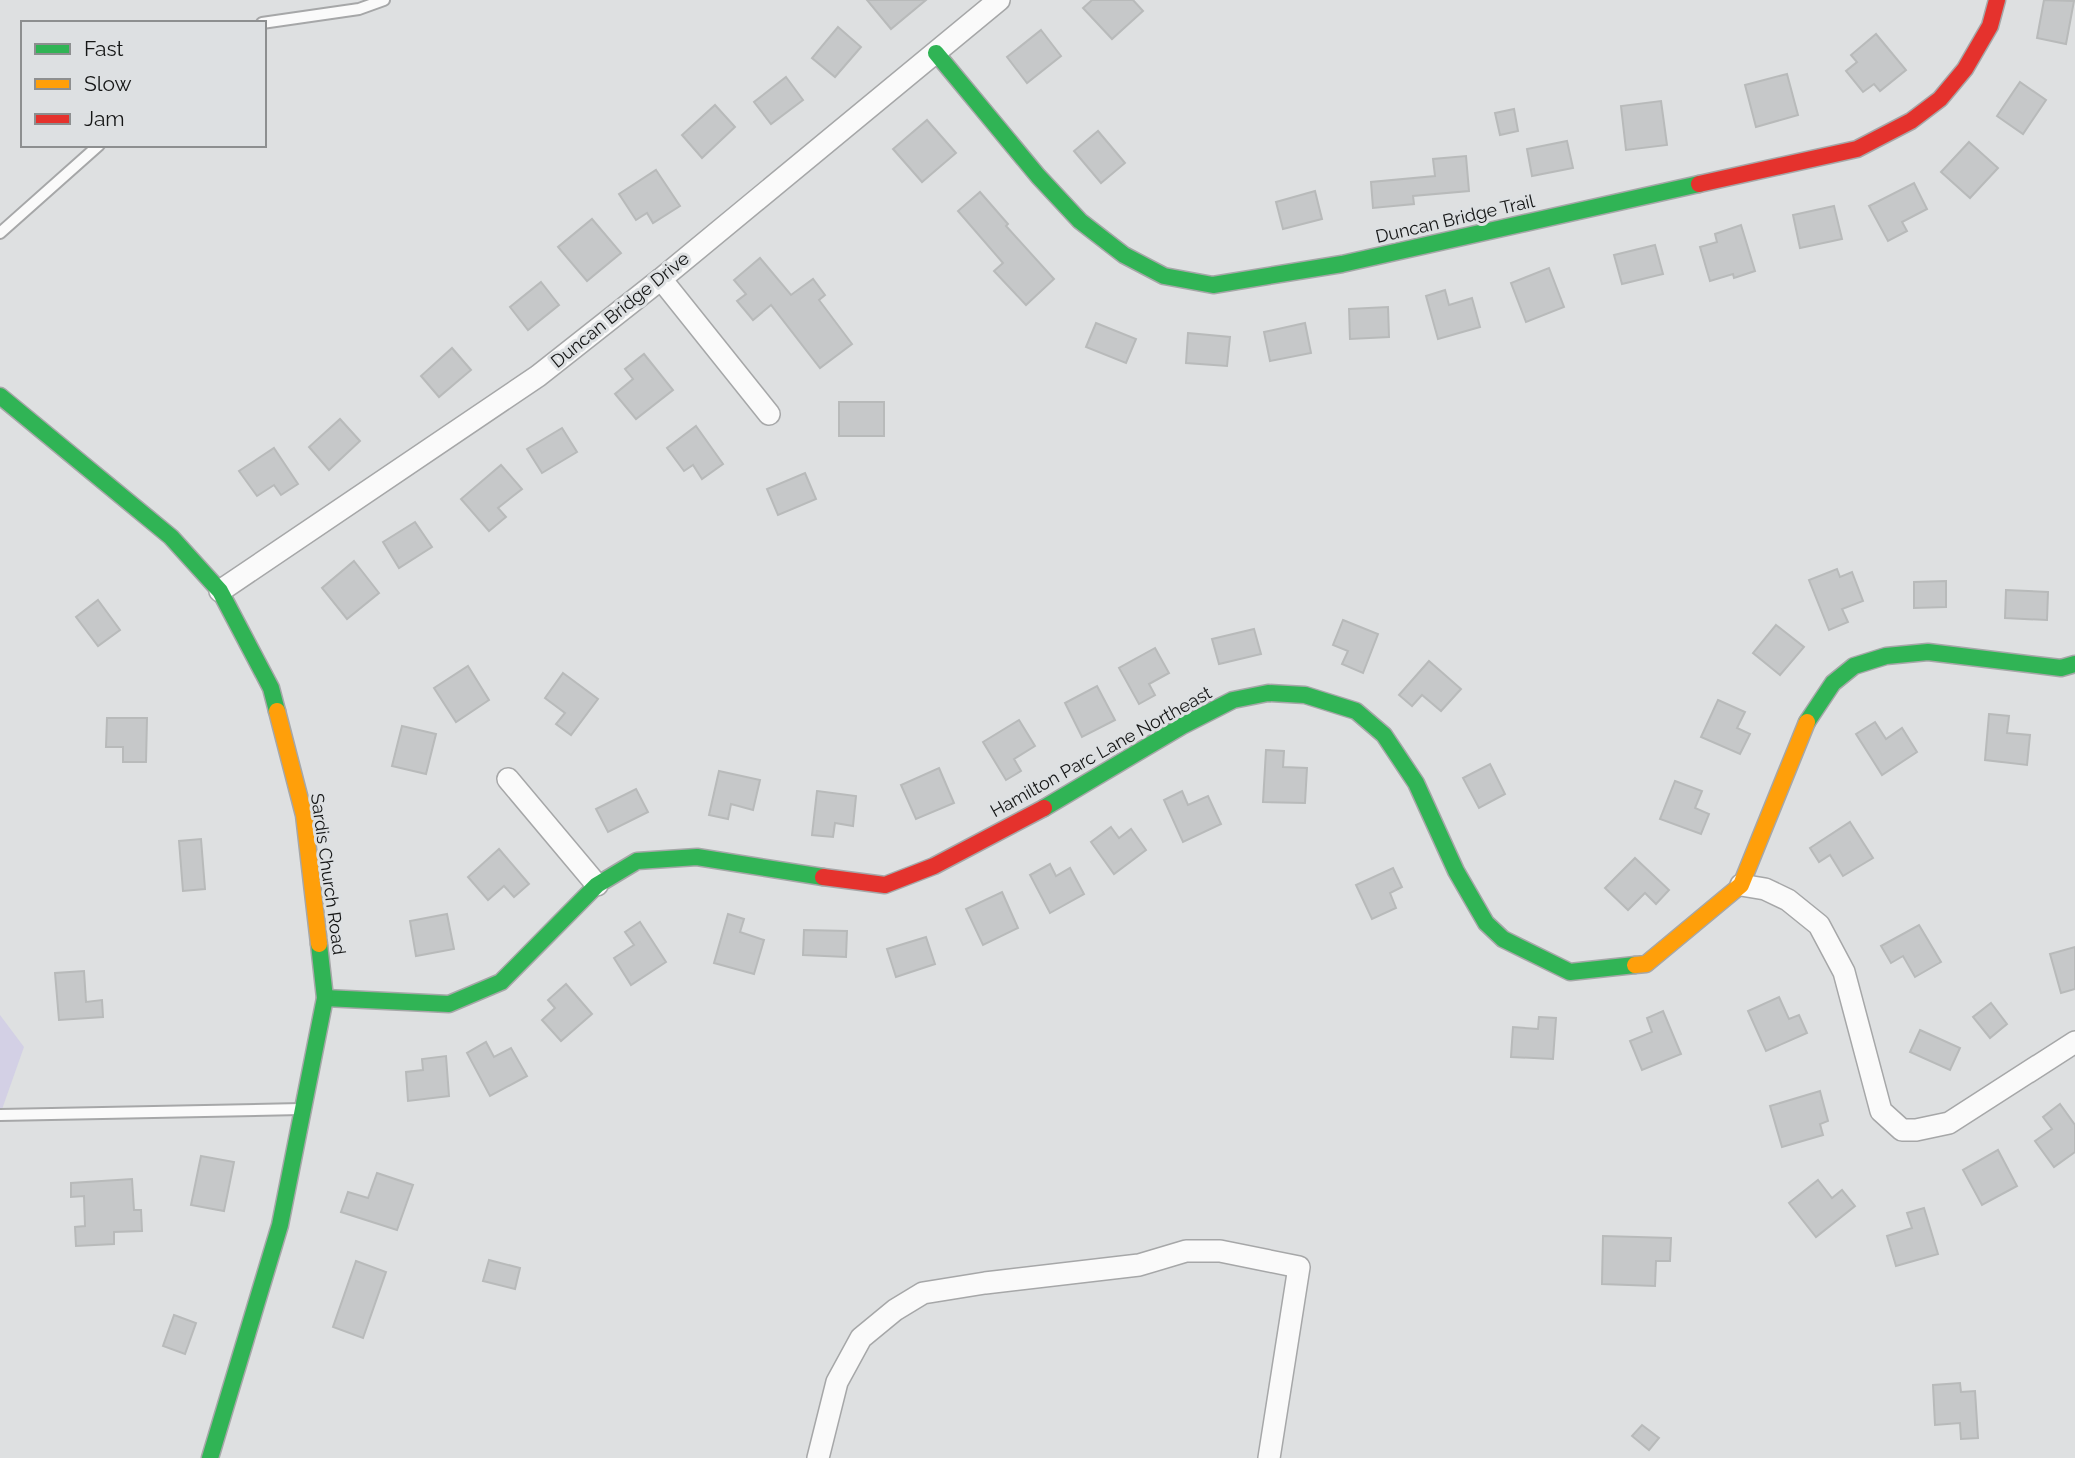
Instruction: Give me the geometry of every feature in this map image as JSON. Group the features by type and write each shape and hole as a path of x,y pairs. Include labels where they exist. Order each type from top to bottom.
{"street":[{"name":"Duncan Bridge Drive","path":"220,591 538,376 661,279 999,0"},
{"name":"Duncan Bridge Trail","path":"936,54 1038,176 1080,221 1124,255 1164,276 1213,285 1342,264 1857,149 1904,127 1936,104 1965,72 1995,19 1997,0"},
{"path":"661,279 769,414"},
{"name":"Sardis Church Road","path":"0,396 171,537 220,591 271,688 304,815 325,998 280,1225 210,1458"},
{"name":"Hamilton Parc Lane Northeast","path":"325,998 449,1004 501,982 597,886 637,861 697,857 885,885 934,866 1043,808 1182,726 1233,700 1268,693 1305,695 1356,711 1384,735 1416,783 1456,871 1486,923 1503,939 1570,972 1646,964 1741,885 1810,716 1833,684 1854,666 1886,656 1928,652 2061,667 2075,664"},
{"path":"508,779 597,886"},
{"path":"1741,885 1765,889 1787,901 1819,925 1844,972 1881,1111 1902,1130 1949,1123 2075,1042"},
{"path":"818,1458 837,1382 861,1338 895,1310 923,1293 1139,1265 1186,1251 1220,1251 1299,1266 1269,1458"}],"lane":[{"path":"266,22 359,9 384,0"},
{"path":"0,233 97,147"},
{"path":"0,1115 301,1110"}],"shaded area":[{"path":"0,1015 24,1047 0,1115"}],"building":[{"path":"867,0 926,0 891,29"},
{"path":"1092,0 1133,0 1143,11 1112,39 1083,8"},
{"path":"2044,0 2074,1 2066,44 2037,38"},
{"path":"838,27 861,47 835,77 812,58"},
{"path":"1041,30 1061,56 1027,83 1007,57"},
{"path":"1876,34 1906,70 1880,91 1874,84 1863,92 1846,71 1857,62 1851,55"},
{"path":"1787,74 1798,115 1756,127 1745,85"},
{"path":"786,77 803,100 771,124 754,102"},
{"path":"2020,82 2046,100 2023,134 1997,116"},
{"path":"1661,101 1667,145 1626,150 1621,106"},
{"path":"715,105 735,127 702,158 682,135"},
{"path":"1514,109 1518,131 1500,135 1495,113"},
{"path":"927,120 956,153 922,182 893,149"},
{"path":"1098,131 1125,163 1101,183 1074,151"},
{"path":"1567,141 1573,168 1532,176 1527,149"},
{"path":"1969,142 1998,168 1970,198 1941,172"},
{"path":"1466,156 1469,191 1413,196 1414,204 1373,208 1371,182 1435,176 1433,159"},
{"path":"656,170 680,206 653,223 647,213 636,220 619,194"},
{"path":"1914,183 1927,209 1902,222 1907,231 1888,241 1869,206"},
{"path":"1315,191 1322,219 1283,229 1276,202"},
{"path":"980,192 1008,224 1006,226 1054,279 1026,305 994,271 1003,263 958,211"},
{"path":"1834,206 1842,239 1800,248 1793,215"},
{"path":"592,219 621,253 587,281 558,247"},
{"path":"1741,225 1755,271 1734,278 1733,274 1710,281 1700,247 1717,242 1715,234"},
{"path":"1655,245 1663,274 1622,284 1614,255"},
{"path":"760,258 791,295 813,279 825,295 819,300 852,344 820,368 771,305 753,320 737,301 746,294 734,280"},
{"path":"1549,268 1564,307 1526,322 1511,283"},
{"path":"541,282 559,305 528,330 510,307"},
{"path":"1445,290 1449,305 1472,298 1480,327 1438,339 1426,296"},
{"path":"1388,307 1389,337 1350,339 1349,309"},
{"path":"1096,323 1136,339 1126,363 1086,347"},
{"path":"1305,323 1311,353 1270,361 1264,332"},
{"path":"1188,333 1230,337 1227,366 1186,363"},
{"path":"452,348 471,370 439,397 421,376"},
{"path":"644,354 673,390 636,419 615,394 633,379 625,369"},
{"path":"839,402 884,402 884,436 839,436"},
{"path":"340,419 360,441 329,470 309,447"},
{"path":"696,426 723,464 702,479 693,465 684,471 667,448"},
{"path":"562,428 577,452 542,473 527,449"},
{"path":"274,448 298,484 281,495 274,485 257,496 239,471"},
{"path":"501,465 522,489 498,508 506,517 489,531 461,499"},
{"path":"805,473 816,499 778,515 767,489"},
{"path":"415,522 432,547 399,568 383,542"},
{"path":"354,561 379,593 347,619 322,588"},
{"path":"1837,569 1840,577 1852,572 1863,601 1842,609 1848,622 1829,630 1809,580"},
{"path":"1946,581 1946,607 1914,608 1914,582"},
{"path":"2006,590 2048,592 2047,620 2005,618"},
{"path":"98,600 120,630 98,646 76,617"},
{"path":"1343,620 1378,634 1363,673 1342,664 1348,651 1333,645"},
{"path":"1776,625 1804,647 1780,675 1753,653"},
{"path":"1254,629 1261,654 1219,664 1212,639"},
{"path":"1155,648 1169,673 1149,684 1155,695 1139,704 1119,668"},
{"path":"1429,661 1461,689 1441,711 1422,695 1412,706 1399,695"},
{"path":"468,666 489,700 456,722 434,688"},
{"path":"563,673 598,699 571,735 556,724 565,713 545,698"},
{"path":"1097,686 1115,720 1082,737 1065,703"},
{"path":"1718,700 1745,712 1737,728 1750,734 1740,754 1701,737"},
{"path":"1989,714 2009,716 2007,733 2030,735 2027,765 1985,760"},
{"path":"107,718 147,718 146,762 123,762 123,747 106,747"},
{"path":"1019,720 1035,746 1014,759 1021,771 1006,780 983,742"},
{"path":"1875,722 1886,739 1902,728 1917,752 1882,775 1856,734"},
{"path":"402,726 436,734 426,774 392,766"},
{"path":"1266,750 1284,751 1283,767 1307,768 1305,803 1263,802"},
{"path":"1490,764 1505,794 1479,808 1463,778"},
{"path":"939,768 954,803 916,819 901,785"},
{"path":"719,771 760,780 753,810 731,804 728,819 709,815"},
{"path":"1675,781 1702,791 1695,808 1709,814 1701,834 1660,819"},
{"path":"636,789 648,812 608,832 596,809"},
{"path":"817,791 856,796 853,826 835,823 833,837 812,835"},
{"path":"1182,791 1188,805 1208,796 1221,824 1183,842 1164,800"},
{"path":"1850,822 1873,858 1843,876 1830,855 1819,862 1810,848"},
{"path":"1111,827 1119,838 1131,829 1146,850 1114,874 1091,842"},
{"path":"201,839 205,889 183,891 179,841"},
{"path":"499,849 529,884 514,897 504,886 488,900 468,877"},
{"path":"1635,858 1669,890 1656,904 1645,893 1628,910 1605,888"},
{"path":"1050,864 1056,876 1070,868 1084,894 1050,913 1030,875"},
{"path":"1393,868 1402,887 1390,893 1396,908 1372,919 1356,885"},
{"path":"1002,892 1018,928 983,945 966,909"},
{"path":"447,914 454,949 416,956 410,921"},
{"path":"728,914 744,919 740,932 764,940 754,974 714,963"},
{"path":"640,922 666,962 631,985 614,958 634,945 625,932"},
{"path":"1919,925 1941,962 1915,977 1903,956 1891,963 1881,946"},
{"path":"804,930 847,931 846,957 803,955"},
{"path":"926,937 935,964 896,977 887,949"},
{"path":"2075,947 2075,989 2061,993 2050,954"},
{"path":"84,971 86,1002 102,1000 103,1017 59,1020 55,973"},
{"path":"566,984 592,1014 561,1041 542,1020 555,1008 548,1000"},
{"path":"1779,997 1789,1019 1799,1015 1807,1033 1766,1051 1748,1011"},
{"path":"1991,1003 2007,1024 1990,1038 1973,1017"},
{"path":"1663,1011 1681,1054 1642,1070 1630,1041 1652,1032 1647,1018"},
{"path":"1539,1017 1556,1018 1553,1059 1511,1057 1513,1027 1538,1029"},
{"path":"1920,1030 1960,1048 1950,1070 1910,1052"},
{"path":"486,1042 494,1057 511,1048 527,1076 490,1096 467,1053"},
{"path":"446,1056 449,1096 408,1101 406,1072 423,1070 422,1059"},
{"path":"1820,1091 1828,1121 1820,1124 1823,1135 1782,1147 1770,1106"},
{"path":"2060,1104 2075,1125 2075,1152 2054,1167 2035,1141 2052,1129 2043,1117"},
{"path":"1998,1150 2017,1186 1982,1205 1963,1170"},
{"path":"201,1156 234,1162 224,1211 191,1205"},
{"path":"377,1173 413,1185 397,1230 341,1212 348,1192 368,1198"},
{"path":"132,1179 134,1210 141,1210 142,1231 114,1232 114,1244 76,1246 75,1227 85,1226 84,1196 71,1197 71,1183"},
{"path":"1818,1180 1832,1198 1842,1190 1855,1206 1816,1237 1789,1203"},
{"path":"1924,1208 1938,1254 1896,1266 1887,1236 1912,1228 1907,1213"},
{"path":"1603,1236 1671,1238 1670,1261 1656,1261 1655,1286 1602,1284"},
{"path":"489,1260 520,1268 515,1289 483,1281"},
{"path":"356,1261 386,1272 363,1338 333,1327"},
{"path":"174,1315 196,1323 185,1354 163,1346"},
{"path":"1960,1383 1961,1392 1975,1391 1978,1438 1961,1439 1960,1423 1935,1425 1933,1385"},
{"path":"1642,1425 1659,1438 1649,1450 1632,1436"}],"traffic: fast":[{"path":"936,53 1038,176 1080,221 1124,255 1164,276 1213,285 1342,264 1699,184"},
{"path":"0,396 171,537 220,591 271,688 277,711"},
{"path":"1807,722 1833,683 1854,666 1886,656 1928,652 2061,668 2075,664"},
{"path":"1044,808 1182,726 1233,700 1268,693 1305,695 1356,711 1384,735 1416,783 1456,871 1486,923 1503,939 1570,972 1635,965"},
{"path":"325,998 449,1004 501,982 597,885 637,861 697,857 823,877"},
{"path":"210,1458 280,1225 325,998 319,944"}],"traffic: slow":[{"path":"277,711 304,815 319,944"},
{"path":"1635,965 1646,964 1741,885 1807,722"}],"traffic: jam":[{"path":"1699,184 1857,149 1911,121 1940,99 1965,69 1990,26 1997,0"},
{"path":"823,877 885,885 934,866 1044,808"}]}
